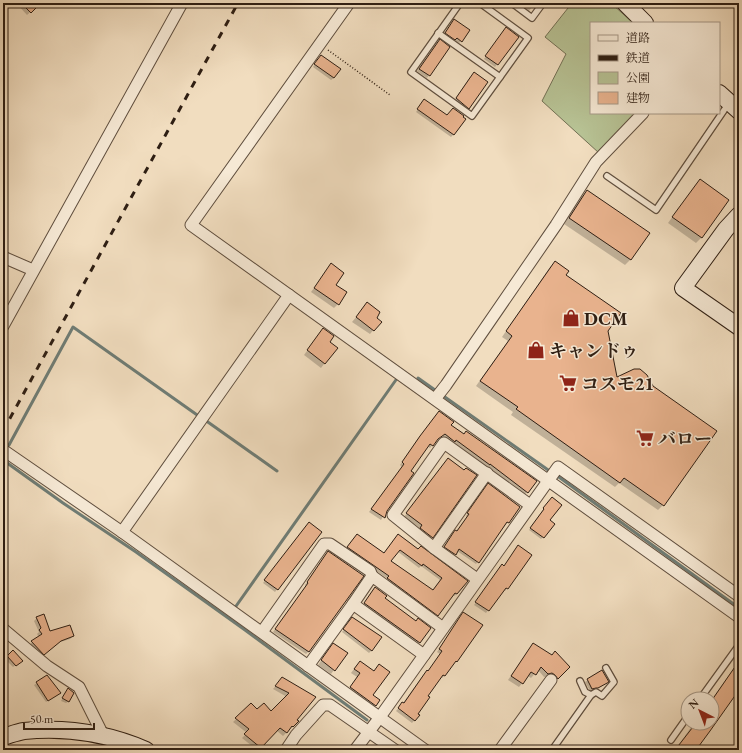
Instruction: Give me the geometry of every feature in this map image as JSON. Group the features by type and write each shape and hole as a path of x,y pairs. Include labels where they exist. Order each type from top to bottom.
{"street":[{"path":"3,326 182,3"},
{"path":"350,3 191,225 739,617"},
{"path":"625,3 644,22"},
{"path":"435,399 556,225 596,162 642,114"},
{"path":"739,215 726,229 683,288 739,327"},
{"path":"3,256 34,270"},
{"path":"122,532 289,295"},
{"path":"477,579 434,548 393,515 444,443 530,505"},
{"path":"3,457 6,452 122,532 425,750"},
{"path":"355,750 558,467 739,596"},
{"path":"434,548 487,474"},
{"path":"262,632 324,544 330,544 370,571 372,576 443,628"},
{"path":"308,666 372,576"},
{"path":"353,604 424,655"},
{"path":"3,629 47,666 79,687 103,735"},
{"path":"500,750 551,680"},
{"path":"286,750 296,735 323,705 330,705 395,750"},
{"path":"3,737 22,731 71,731 103,735 122,745 146,750"}],"lane":[{"path":"460,3 411,72 472,116 528,38 480,3"},
{"path":"512,3 532,18 543,3"},
{"path":"438,33 500,77"},
{"path":"607,176 656,210 729,102"},
{"path":"706,691 739,645"},
{"path":"552,750 591,695 596,692 602,696 614,682 606,668"},
{"path":"580,681 585,692 591,695"},
{"path":"671,740 680,727"}],"path":[{"path":"320,45 390,95"}],"green space":[{"path":"572,3 611,3 632,22 590,22 590,114 636,114 599,153 542,101 566,54 545,37"}],"building":[{"path":"21,3 41,3 31,13"},
{"path":"454,19 470,30 462,42 457,38 455,40 445,33"},
{"path":"506,27 519,37 498,65 485,56"},
{"path":"440,39 450,47 430,76 419,69"},
{"path":"321,55 341,69 334,78 314,64"},
{"path":"474,72 488,82 469,109 456,98"},
{"path":"424,99 447,115 453,108 464,116 463,117 466,119 454,135 417,109"},
{"path":"700,179 729,200 702,238 672,217"},
{"path":"587,190 650,233 631,260 569,218"},
{"name":"コスモ21","path":"555,261 569,271 566,275 621,313 608,331 617,377 634,369 640,369 647,375 653,386 717,431 664,506 624,478 620,483 516,409 518,407 480,381 512,336 506,331"},
{"path":"331,263 344,273 336,285 347,292 339,305 314,288"},
{"path":"367,302 380,312 377,318 382,322 374,331 356,317"},
{"path":"323,328 334,336 330,342 338,348 325,364 307,350"},
{"path":"439,411 454,422 451,425 464,434 466,431 537,481 528,493 490,464 445,434 438,439 433,446 430,444 411,471 414,473 387,511 385,518 371,509 404,464 402,462"},
{"path":"448,458 464,470 466,468 477,475 433,538 420,528 422,525 406,513"},
{"path":"488,483 520,507 509,523 507,522 479,563 459,549 456,555 444,547 455,530 457,531 469,514 467,513"},
{"path":"552,497 562,505 550,520 555,524 544,538 530,528"},
{"path":"309,522 322,532 278,590 264,580"},
{"path":"357,534 384,553 398,534 418,549 421,546 468,581 457,594 455,593 438,616 387,578 389,576 347,547","holes":["400,550 422,566 423,564 442,578 433,590 391,561"]},
{"path":"518,545 532,555 508,589 506,588 489,611 475,602 502,564 504,566"},
{"path":"328,551 364,576 309,652 275,629 308,583 307,582"},
{"path":"375,587 387,596 385,598 416,621 418,618 431,628 420,643 364,603"},
{"path":"463,612 483,625 457,662 456,661 445,676 443,675 428,696 430,697 415,721 398,708 402,702 404,703 442,651 439,649"},
{"path":"44,614 50,631 70,625 74,636 61,641 44,655 31,641 42,634 39,630 41,628 36,617"},
{"path":"352,617 382,637 372,651 343,629"},
{"path":"333,643 348,653 335,671 321,660"},
{"path":"533,643 552,655 555,651 570,667 558,679 552,673 548,674 541,667 536,675 531,672 523,684 511,676"},
{"path":"13,650 23,661 16,666 7,656"},
{"path":"360,661 374,671 379,664 390,672 373,695 380,700 376,706 350,687 360,673 354,669"},
{"path":"739,661 739,690 720,717 720,691 718,691"},
{"path":"602,670 609,682 598,688 592,689 587,679"},
{"path":"47,675 61,693 48,701 36,682"},
{"path":"282,677 316,697 297,720 299,721 293,727 292,726 287,733 280,728 261,748 244,734 249,729 235,718 251,703 257,709 264,703 271,711 289,693 275,686"},
{"path":"68,688 74,693 69,702 62,698"},
{"path":"690,731 710,731 696,750 675,750"}],"waterway":[{"path":"9,445 73,327 200,417"},
{"path":"234,609 398,377"},
{"path":"418,378 551,472"},
{"path":"205,420 277,471"},
{"path":"3,460 63,503 136,552 367,720"},
{"path":"556,475 739,608"}],"railway":[{"path":"3,431 238,3"}],"place":[{"name":"DCM","path":"571,318"},
{"name":"キャンドゥ","path":"536,350"},
{"name":"コスモ21","path":"568,383"},
{"name":"バロー","path":"645,438"}]}
